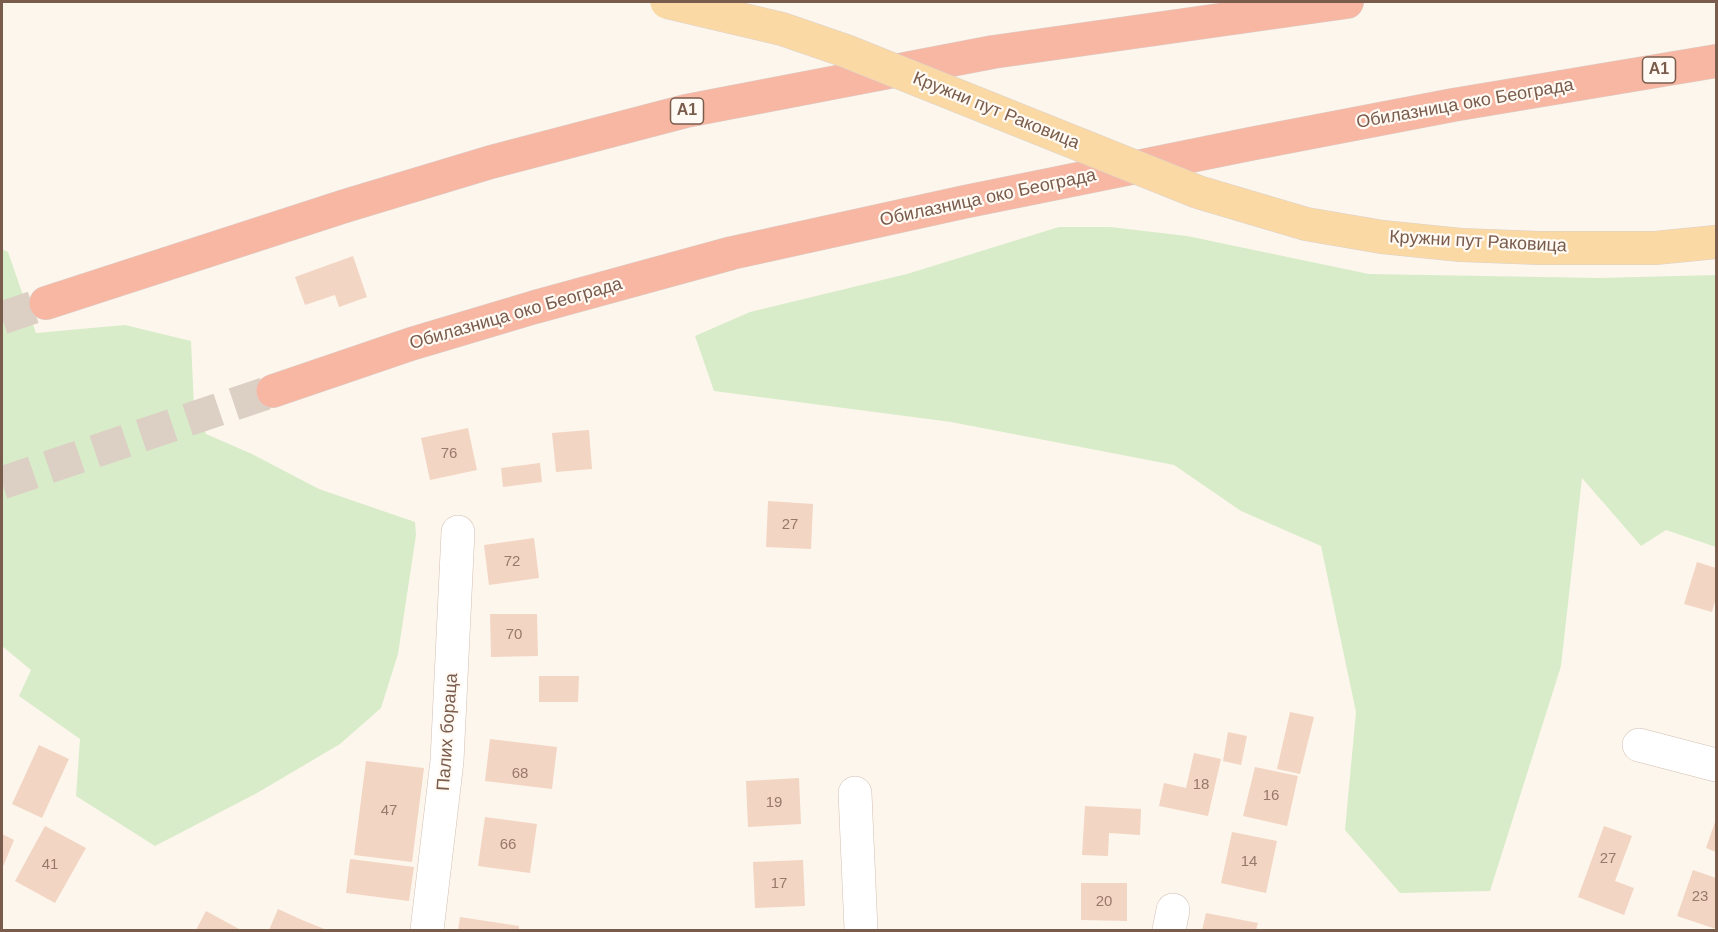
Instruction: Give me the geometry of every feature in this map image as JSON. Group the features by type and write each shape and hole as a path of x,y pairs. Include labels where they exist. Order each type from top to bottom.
{"highway":[{"name":"A1","path":"46,303 367,199 491,162 686,111 993,52 1347,2"},
{"name":"Обилазница око Београда","path":"273,392 411,344 535,307 732,254 963,202 1262,142 1453,105 1716,61"}],"main road":[{"name":"Кружни пут Раковица","path":"667,2 782,29 846,51 1198,192 1306,224 1382,237 1461,245 1655,248 1716,242"}],"street":[{"name":"Палих бораца","path":"428,930 447,761 458,532"},
{"path":"1639,745 1716,765"},
{"path":"855,793 861,930"}],"green space":[{"path":"1059,227 1110,227 1187,236 1369,274 1599,278 1716,275 1716,547 1666,530 1641,546 1582,478 1561,666 1490,891 1400,893 1345,830 1356,712 1321,546 1241,511 1174,465 951,422 714,391 695,336 750,312 907,274"},
{"path":"2,249 8,252 36,333 125,325 191,341 194,407 206,434 252,454 319,489 415,522 416,535 398,654 381,708 340,744 257,793 155,846 76,796 80,739 19,696 31,670 2,646"}],"building":[{"path":"353,256 367,297 339,307 335,295 305,305 295,277"},
{"path":"468,428 477,470 430,480 421,438"},
{"path":"589,430 592,469 556,472 552,433"},
{"path":"540,463 542,482 503,487 501,468"},
{"path":"768,501 813,504 811,549 766,547"},
{"path":"534,538 539,578 489,585 484,545"},
{"path":"1697,562 1716,568 1716,598 1712,612 1684,604"},
{"path":"490,614 537,614 538,656 491,657"},
{"path":"539,676 579,676 578,702 539,702"},
{"path":"1290,712 1314,717 1300,774 1277,769"},
{"path":"1228,732 1247,736 1241,765 1223,761"},
{"path":"490,739 557,747 552,789 485,781"},
{"path":"39,745 69,759 42,818 12,804"},
{"path":"1194,753 1221,759 1208,816 1159,806 1164,783 1186,788"},
{"path":"366,761 424,768 412,862 354,855"},
{"path":"1255,767 1298,776 1287,826 1243,816"},
{"path":"799,778 801,824 748,827 746,781"},
{"path":"1085,806 1141,809 1140,835 1109,833 1108,856 1082,855"},
{"path":"485,817 537,824 530,873 478,866"},
{"path":"1716,819 1716,852 1706,848"},
{"path":"45,826 86,848 55,903 15,881"},
{"path":"1604,826 1632,836 1615,881 1634,888 1624,915 1578,897"},
{"path":"1232,832 1277,841 1266,893 1221,883"},
{"path":"2,834 14,840 2,869"},
{"path":"350,859 414,867 409,901 346,893"},
{"path":"803,860 805,906 755,908 753,862"},
{"path":"1693,870 1716,878 1716,929 1677,916"},
{"path":"1081,883 1127,883 1127,921 1081,920"},
{"path":"278,909 302,920 327,930 269,930"},
{"path":"206,911 241,930 196,930"},
{"path":"1206,913 1258,923 1256,930 1202,930"},
{"path":"460,917 519,926 519,930 458,930"}],"tunnel":[{"path":"2,318 46,303"},
{"path":"2,483 273,391"}]}
